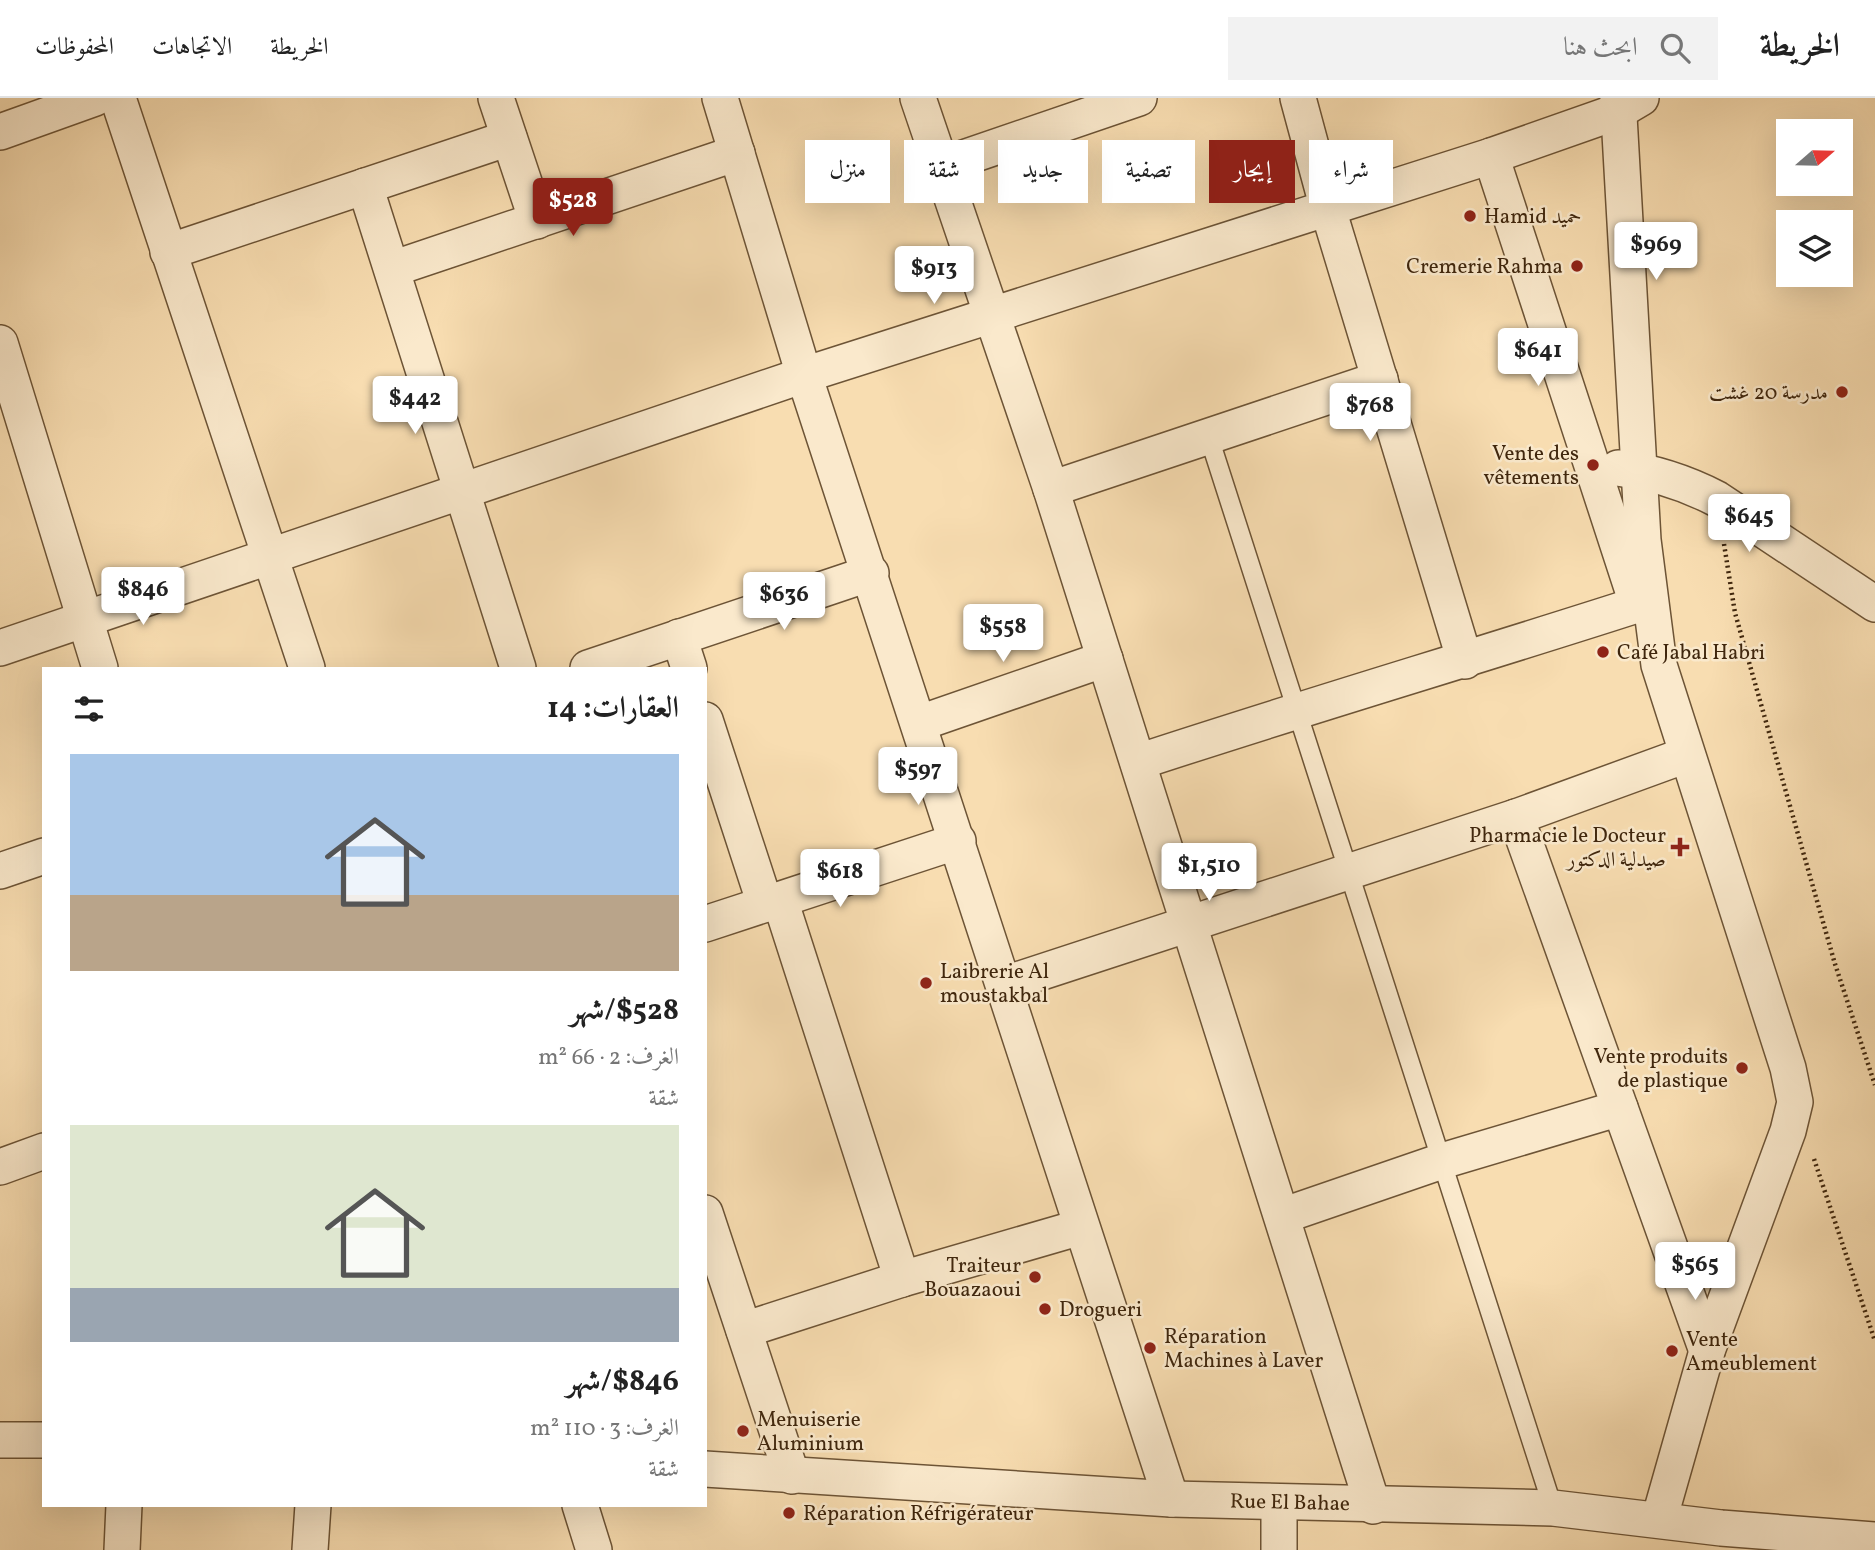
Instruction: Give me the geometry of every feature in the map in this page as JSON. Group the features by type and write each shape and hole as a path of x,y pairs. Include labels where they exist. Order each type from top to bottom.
{"street":[{"path":"0,132 95,98"},
{"path":"118,98 267,555 307,667"},
{"path":"496,98 537,220"},
{"path":"720,98 804,374 1171,1499"},
{"path":"918,98 932,140"},
{"path":"1298,98 1328,209 1465,660"},
{"path":"984,150 1120,101"},
{"path":"0,648 804,374 992,317 1491,156 1626,102 1644,603"},
{"path":"168,252 509,138"},
{"path":"392,269 737,153"},
{"path":"1491,156 1593,465 1644,603 1686,755 1788,1068 1794,1102 1788,1132 1706,1351 1659,1520"},
{"path":"365,186 518,667"},
{"path":"953,203 1051,489 1138,762 1186,924 1373,1506"},
{"path":"0,343 12,424 100,667"},
{"path":"1051,489 1380,379"},
{"path":"1593,465 1638,470 1694,487 1717,499 1875,604"},
{"path":"593,667 684,653 871,573"},
{"path":"1138,762 1296,710 1644,603"},
{"path":"920,723 1105,659"},
{"path":"708,739 773,902 902,1279"},
{"path":"1004,984 1347,874 1516,817 1686,755"},
{"path":"1516,817 1706,1351"},
{"path":"707,923 958,841"},
{"path":"0,871 42,857"},
{"path":"1282,1216 1442,1161 1620,1108"},
{"path":"0,1167 42,1152"},
{"path":"707,1219 792,1476"},
{"path":"744,1330 902,1279 1081,1227"},
{"path":"0,1438 42,1440"},
{"name":"Rue El Bahae","path":"707,1469 1171,1499 1373,1506 1553,1508 1875,1540"},
{"path":"1279,1502 1279,1550"},
{"path":"122,1550 124,1507"},
{"path":"310,1550 313,1507"},
{"path":"581,1507 594,1550"}],"lane":[{"path":"1208,435 1553,1508"}],"path":[{"path":"1717,499 1735,613 1835,964 1875,1085"},
{"path":"1812,1155 1875,1341"}],"place":[{"name":"Hamid حميد","path":"1470,216"},
{"name":"Cremerie Rahma","path":"1577,266"},
{"name":"مدرسة 20 غشت","path":"1842,392"},
{"name":"Vente des vêtements","path":"1593,465"},
{"name":"Café Jabal Habri","path":"1603,652"},
{"name":"Pharmacie le Docteur صيدلية الدكتور","path":"1680,847"},
{"name":"Laibrerie Al moustakbal","path":"926,983"},
{"name":"Vente produits de plastique","path":"1742,1068"},
{"name":"Traiteur Bouazaoui","path":"1035,1277"},
{"name":"Drogueri","path":"1045,1309"},
{"name":"Réparation Machines à Laver","path":"1150,1348"},
{"name":"Vente Ameublement","path":"1672,1351"},
{"name":"Menuiserie Aluminium","path":"743,1431"},
{"name":"Réparation Réfrigérateur","path":"789,1513"}]}
